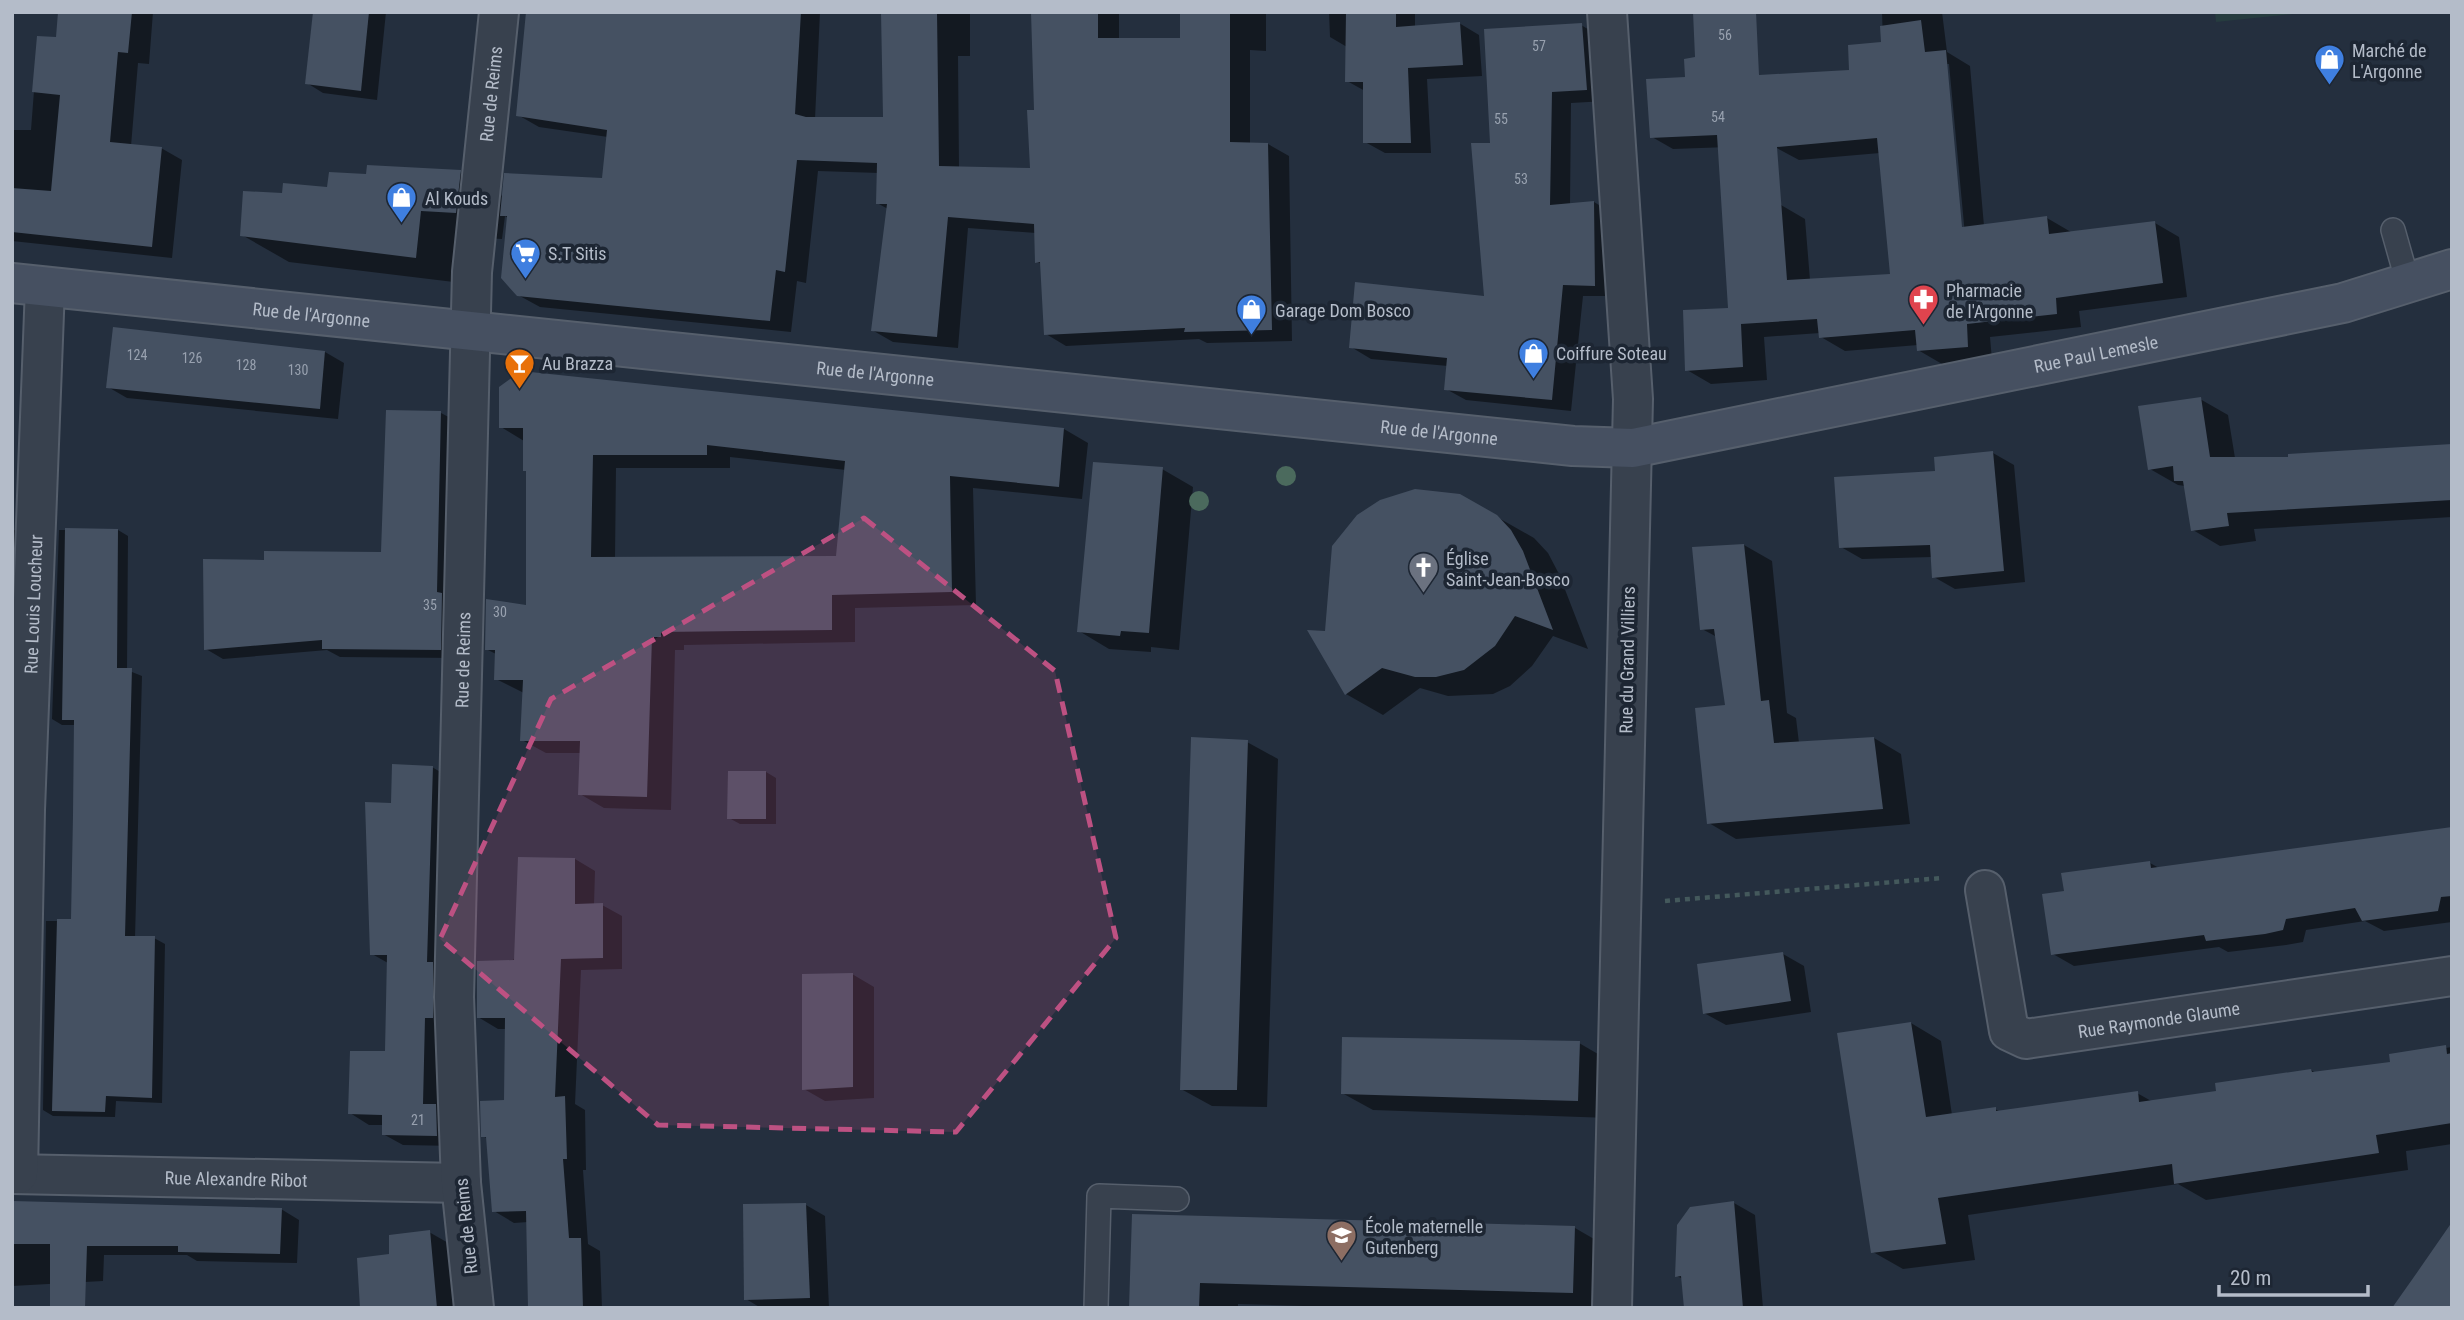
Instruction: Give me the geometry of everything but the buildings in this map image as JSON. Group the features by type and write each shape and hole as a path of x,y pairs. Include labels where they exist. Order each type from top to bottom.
{"street":[{"name":"Rue de Reims","path":"474,1308 461,1183 454,997 472,272 499,12"},
{"name":"Rue du Grand Villiers","path":"1606,12 1633,399 1612,1308"},
{"name":"Rue Paul Lemesle","path":"1735,428 2343,303 2452,269"},
{"name":"Rue de l'Argonne","path":"29,285 1573,446 1633,448 1735,428"},
{"name":"Rue Louis Loucheur","path":"15,1174 25,810 29,285"},
{"name":"Rue Raymonde Glaume","path":"1985,890 2009,1031 2026,1039 2452,976"},
{"name":"Rue Alexandre Ribot","path":"15,1174 461,1183"}],"lane":[{"path":"2393,230 2408,283"},
{"path":"1096,1308 1099,1196 1177,1199"}],"path":[{"path":"1623,905 1973,875 1985,890"}],"highlighted area":[{"path":"864,518 1055,671 1116,938 956,1132 658,1125 440,939 551,699"}],"green space":[{"path":"2215,12 2312,12 2216,22"}],"place":[{"name":"Marché de L'Argonne","path":"2329,87"},
{"name":"Al Kouds","path":"402,225"},
{"name":"S.T Sitis","path":"525,280"},
{"name":"Pharmacie de l'Argonne","path":"1923,327"},
{"name":"Garage Dom Bosco","path":"1252,337"},
{"name":"Coiffure Soteau","path":"1533,380"},
{"name":"Au Brazza","path":"519,390"},
{"name":"Église Saint-Jean-Bosco","path":"1423,595"},
{"name":"École maternelle Gutenberg","path":"1342,1263"}]}
